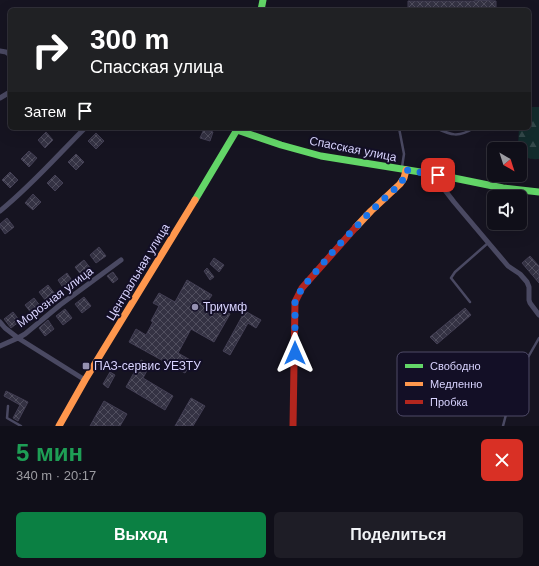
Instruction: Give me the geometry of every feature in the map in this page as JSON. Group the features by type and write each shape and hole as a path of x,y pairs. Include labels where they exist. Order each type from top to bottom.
{"street":[{"path":"0,211 32,183 83,130"},
{"name":"Центральная улица","path":"59,426 85,380 237,130"},
{"name":"Спасская улица","path":"241,130 281,145 321,156 438,175 503,188 539,192"},
{"path":"293,426 295,302 297,297 302,288 336,248 371,211 400,184 404,178 404,170"},
{"path":"438,175 442,186 447,193 488,243 508,266 520,274 527,282 529,287 530,303 539,314"},
{"name":"Морозная улица","path":"0,346 25,334 60,305 121,260"},
{"path":"0,322 18,338 85,380"}],"lane":[{"path":"399,130 404,154 404,170"},
{"path":"440,130 453,135 459,135 470,130"},
{"path":"470,302 451,278 455,272 488,243"},
{"path":"529,356 539,338"},
{"path":"8,406 7,418 21,426"},
{"path":"503,426 506,416"}],"green space":[{"path":"531,107 539,107 539,159 528,158 527,142 518,142 519,130 531,130"}],"building":[{"path":"408,1 496,1 496,8 408,8"},
{"path":"204,130 213,132 210,141 200,138"},
{"path":"46,132 53,140 45,148 38,140"},
{"path":"96,133 104,141 96,149 88,141"},
{"path":"29,151 37,158 29,167 21,159"},
{"path":"76,154 84,162 76,170 68,162"},
{"path":"10,172 18,180 10,188 2,180"},
{"path":"55,175 63,183 55,191 47,183"},
{"path":"33,194 41,202 33,210 25,203"},
{"path":"7,218 14,227 5,234 0,227 0,224"},
{"path":"99,247 106,256 96,263 90,255"},
{"path":"530,256 539,266 539,283 522,263"},
{"path":"214,258 224,265 219,272 210,264"},
{"path":"84,260 91,269 82,276 75,267"},
{"path":"207,268 214,277 210,280 204,271"},
{"path":"113,272 118,279 113,283 107,276"},
{"path":"67,273 73,282 64,289 58,280"},
{"path":"187,280 212,295 208,301 230,314 214,342 191,329 178,353 192,361 185,373 129,342 136,329 146,335 159,306 153,303 159,293 175,302"},
{"path":"48,285 55,294 46,301 39,292"},
{"path":"84,297 91,306 82,313 75,304"},
{"path":"34,298 41,307 32,314 25,305"},
{"path":"465,308 471,315 437,344 430,337"},
{"path":"65,309 72,318 63,325 56,316"},
{"path":"245,311 261,320 256,328 248,323 230,355 223,351"},
{"path":"13,312 20,321 11,328 4,319"},
{"path":"48,320 54,329 45,336 39,328"},
{"path":"141,360 150,365 143,378 173,396 165,410 126,387"},
{"path":"110,372 115,375 108,388 103,384"},
{"path":"6,391 28,402 18,421 13,418 20,405 4,396"},
{"path":"191,398 205,406 193,426 175,426"},
{"path":"104,401 127,414 120,426 90,426"}],"traffic: fast":[{"path":"261,8 263,0"},
{"path":"237,130 281,145 321,156 439,175 503,188 539,192"},
{"path":"195,200 237,130"}],"traffic: slow":[{"path":"356,227 400,184 404,178 406,170"},
{"path":"59,426 85,380 195,200"}],"traffic: jam":[{"path":"293,426 295,302 302,288 356,227"}],"place":[{"name":"Триумф","path":"195,307"},
{"name":"ПАЗ-сервис УЕЗТУ","path":"86,366"}],"route":[{"path":"295,353 295,302 302,288 336,248 371,211 400,184 404,178 406,170 438,175"}]}
